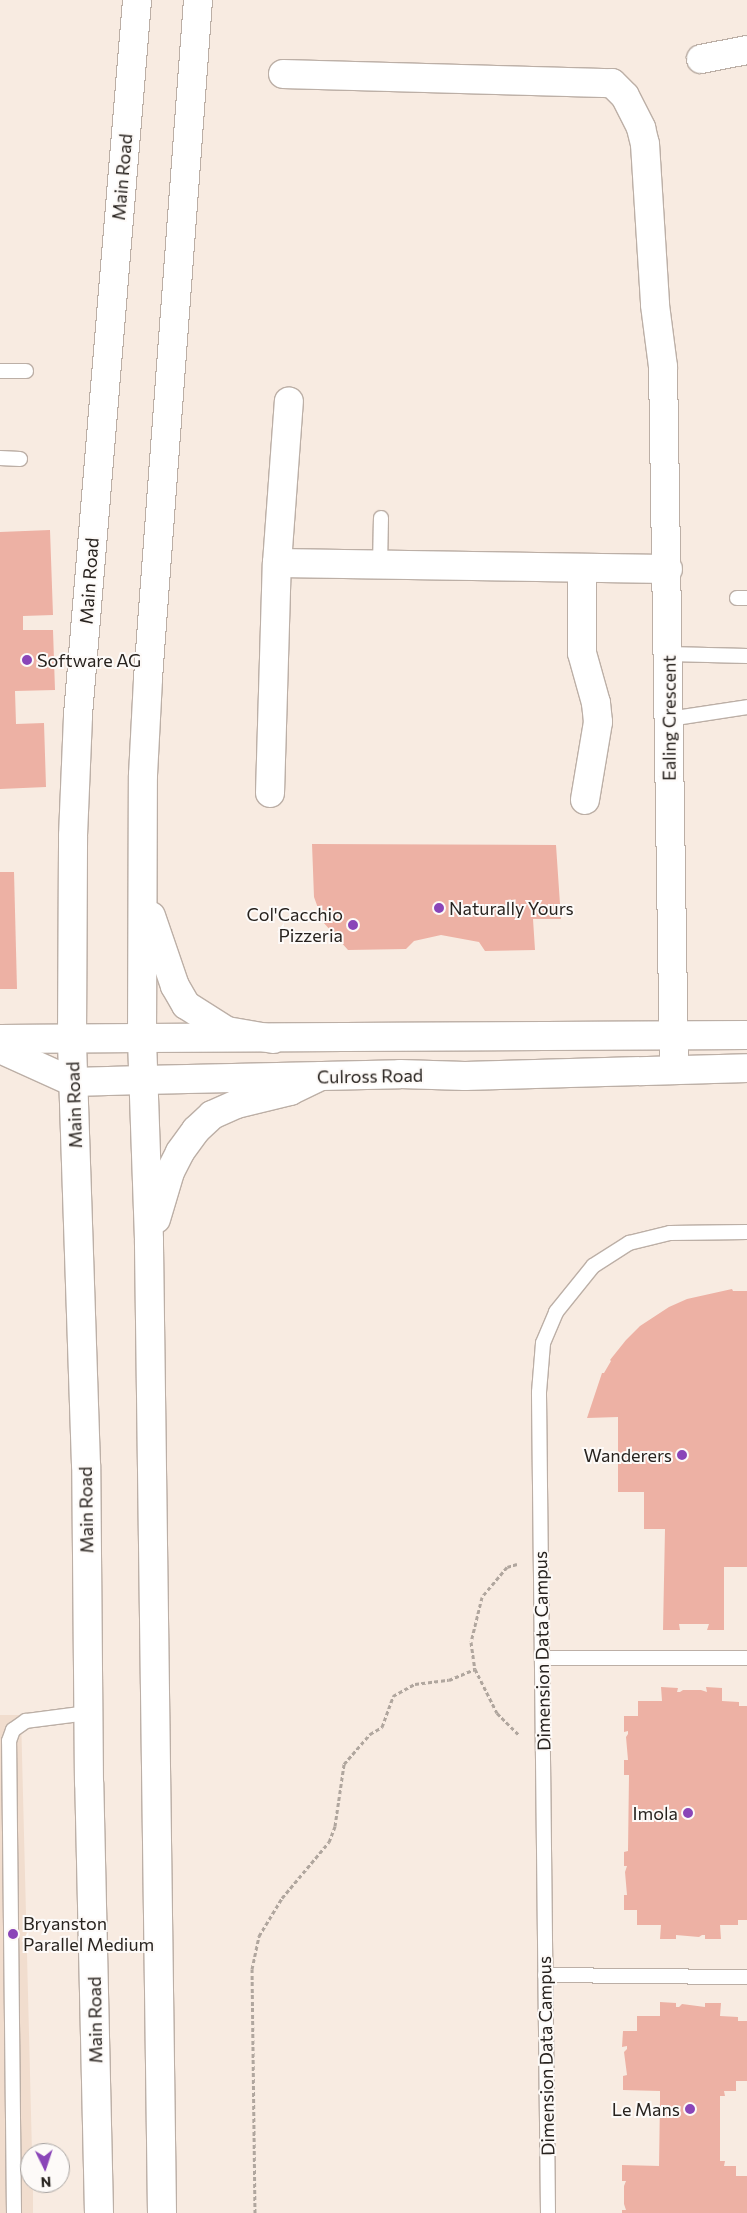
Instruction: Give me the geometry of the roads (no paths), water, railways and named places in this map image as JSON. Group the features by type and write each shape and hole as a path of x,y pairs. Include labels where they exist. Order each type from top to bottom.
{"main road":[{"name":"Main Road","path":"100,2213 88,1713 86,1465 72,1038 73,836 78,715 137,0"},
{"path":"162,2213 149,1240 142,1038 143,775 148,678 198,0"},
{"path":"701,59 747,50"},
{"name":"Ealing Crescent","path":"283,74 612,83 625,96 633,110 645,144 655,305 663,367 668,569 672,1036 674,1069"},
{"path":"270,793 277,563 289,401"},
{"path":"277,563 668,569"},
{"path":"582,568 582,653 596,703 598,722 585,800"},
{"path":"143,891 175,986 186,1005 227,1031 273,1039"},
{"path":"0,1039 747,1036"},
{"name":"Culross Road","path":"0,1049 73,1082 321,1076 465,1076 747,1068"},
{"path":"149,1240 170,1172 180,1152 196,1130 212,1115 220,1111 237,1104 290,1091 321,1076"}],"lane":[{"path":"0,371 26,372"},
{"path":"0,458 20,459"},
{"path":"380,565 381,518"},
{"path":"669,654 747,656"},
{"path":"669,719 747,707"},
{"name":"Dimension Data Campus","path":"548,2213 539,1392 544,1343 556,1312 593,1266 629,1242 670,1233 747,1232"},
{"path":"542,1658 747,1658"},
{"path":"14,2213 4,1768 9,1741 18,1725 34,1719 88,1713"},
{"path":"545,1975 747,1977"}],"place":[{"name":"Software AG","path":"27,660"},
{"name":"Naturally Yours","path":"439,908"},
{"name":"Col'Cacchio Pizzeria","path":"353,925"},
{"name":"Wanderers","path":"682,1455"},
{"name":"Imola","path":"688,1813"},
{"name":"Bryanston Parallel Medium","path":"13,1934"},
{"name":"Le Mans","path":"690,2109"}]}
